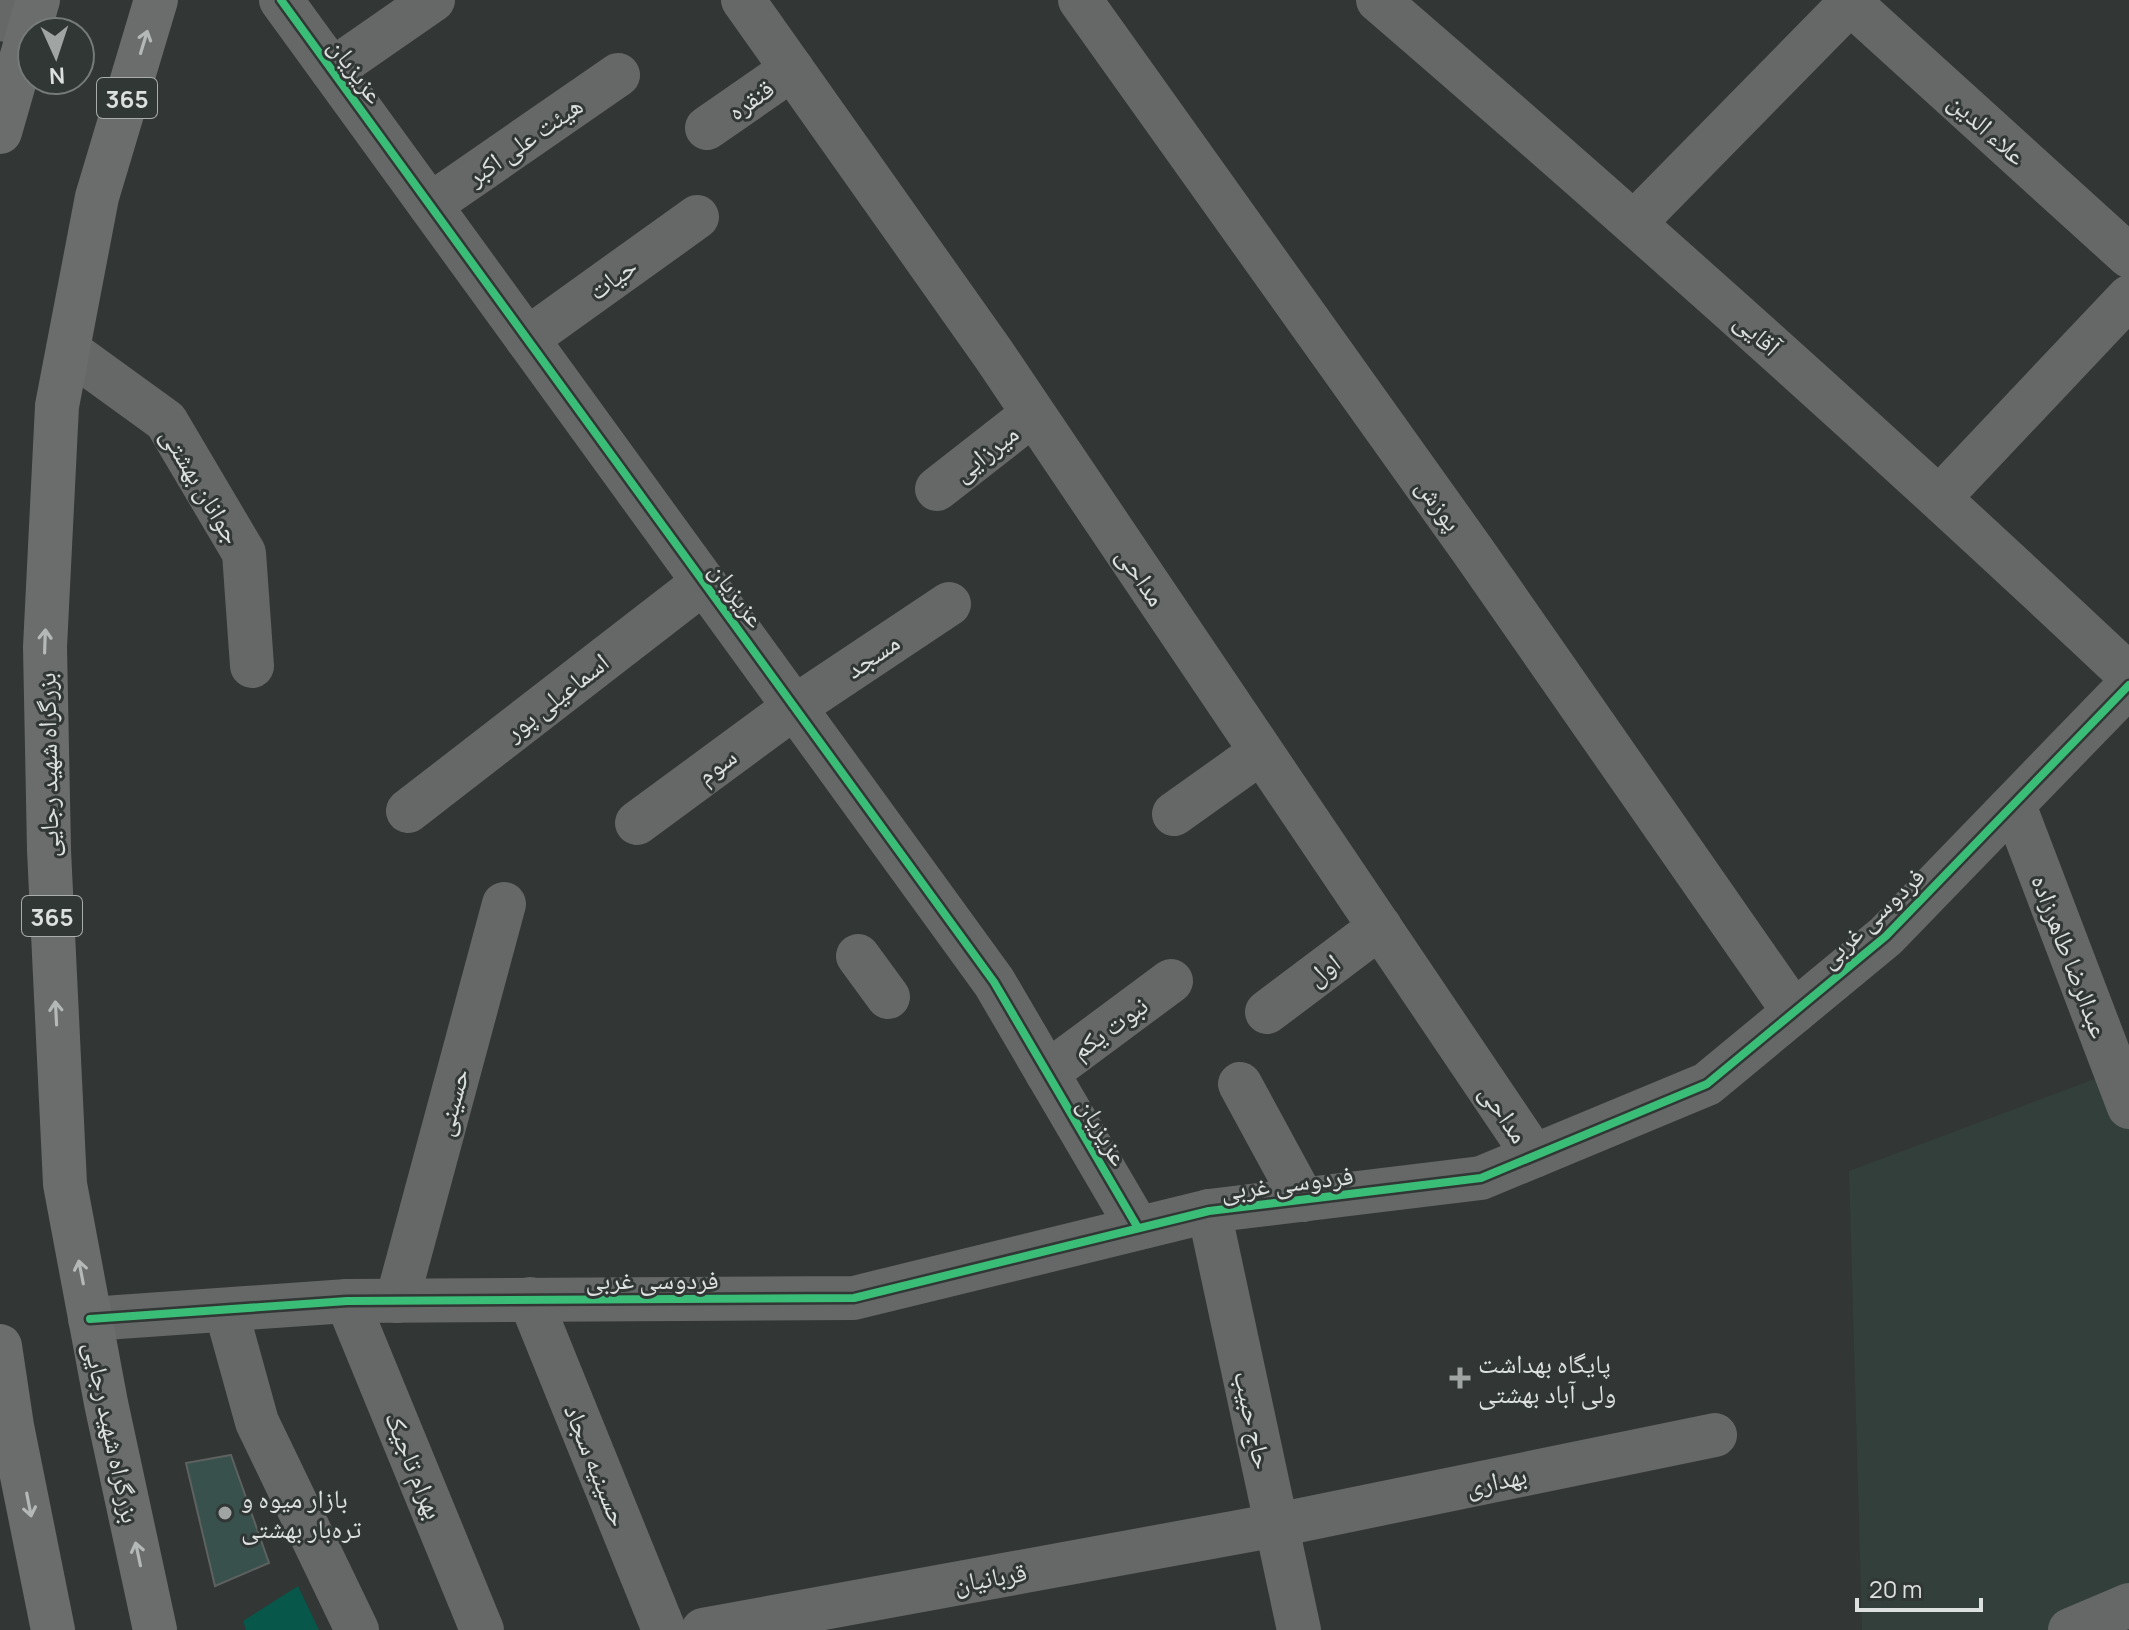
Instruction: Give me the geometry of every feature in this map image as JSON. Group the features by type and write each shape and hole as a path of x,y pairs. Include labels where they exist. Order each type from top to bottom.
{"highway":[{"name":"بزرگراه شهید رجایی","path":"155,1630 65,1184 48,834 45,647 57,406 97,197 156,0"},
{"path":"1,127 23,14"},
{"path":"0,1346 9,1451 53,1630"}],"street":[{"name":"عزیزیان","path":"281,0 994,982 1138,1228"},
{"path":"332,70 433,0"},
{"name":"مداحی","path":"743,0 1033,414 1534,1156"},
{"name":"پوزش","path":"1080,0 1473,551 1794,1012"},
{"name":"آقایی","path":"1378,0 1635,222 1940,497 2129,675"},
{"path":"1635,222 1848,1"},
{"name":"علاء الدین","path":"1848,1 2129,256"},
{"name":"قنقره","path":"707,128 792,69"},
{"name":"هیئت علی اکبر","path":"430,205 618,75"},
{"name":"حیات","path":"527,339 697,217"},
{"path":"1940,497 2129,297"},
{"name":"جوانان بهشتی","path":"68,350 166,421 244,553 252,666"},
{"name":"میرزایی","path":"937,489 1033,414"},
{"name":"اسماعیلی پور","path":"408,811 704,582"},
{"name":"مسجد","path":"796,706 949,604"},
{"name":"فردوسی غربی","path":"90,1319 347,1301 854,1298 1209,1211 1481,1178 1707,1084 1886,936 2129,685"},
{"name":"سوم","path":"637,823 796,706"},
{"path":"1174,814 1261,752"},
{"name":"عبدالرضا طاهرزاده","path":"2014,805 2129,1107"},
{"name":"حسینی","path":"397,1301 504,904"},
{"name":"اول","path":"1267,1012 1380,927"},
{"path":"858,956 888,997"},
{"name":"نبوت یکم","path":"1047,1073 1171,981"},
{"path":"1240,1084 1303,1200"},
{"name":"حاج حبیب","path":"1209,1211 1299,1630"},
{"name":"حسینیه سجاد","path":"530,1299 664,1630"},
{"name":"بهرام تاجیک","path":"347,1301 482,1630"},
{"path":"226,1310 257,1422 357,1630"},
{"name":"بهداری","path":"1277,1525 1715,1435"},
{"name":"قربانیان","path":"703,1630 1277,1525"},
{"path":"2070,1630 2129,1605"}],"shaded area":[{"path":"2129,1066 2129,1630 1862,1630 1849,1171"}],"green space":[{"path":"298,1586 319,1630 246,1630 243,1621"}],"building":[{"name":"بازار میوه و تره‌بار بهشتی","path":"231,1455 269,1563 215,1586 186,1463"}],"cycle path":[{"path":"281,0 994,982 1138,1228"},
{"path":"90,1319 347,1301 854,1298 1209,1211 1481,1178 1707,1084 1886,936 2129,685"}],"place":[{"name":"پایگاه بهداشت ولی آباد بهشتی","path":"1460,1378"},
{"name":"بازار میوه و تره‌بار بهشتی","path":"225,1513"}]}
